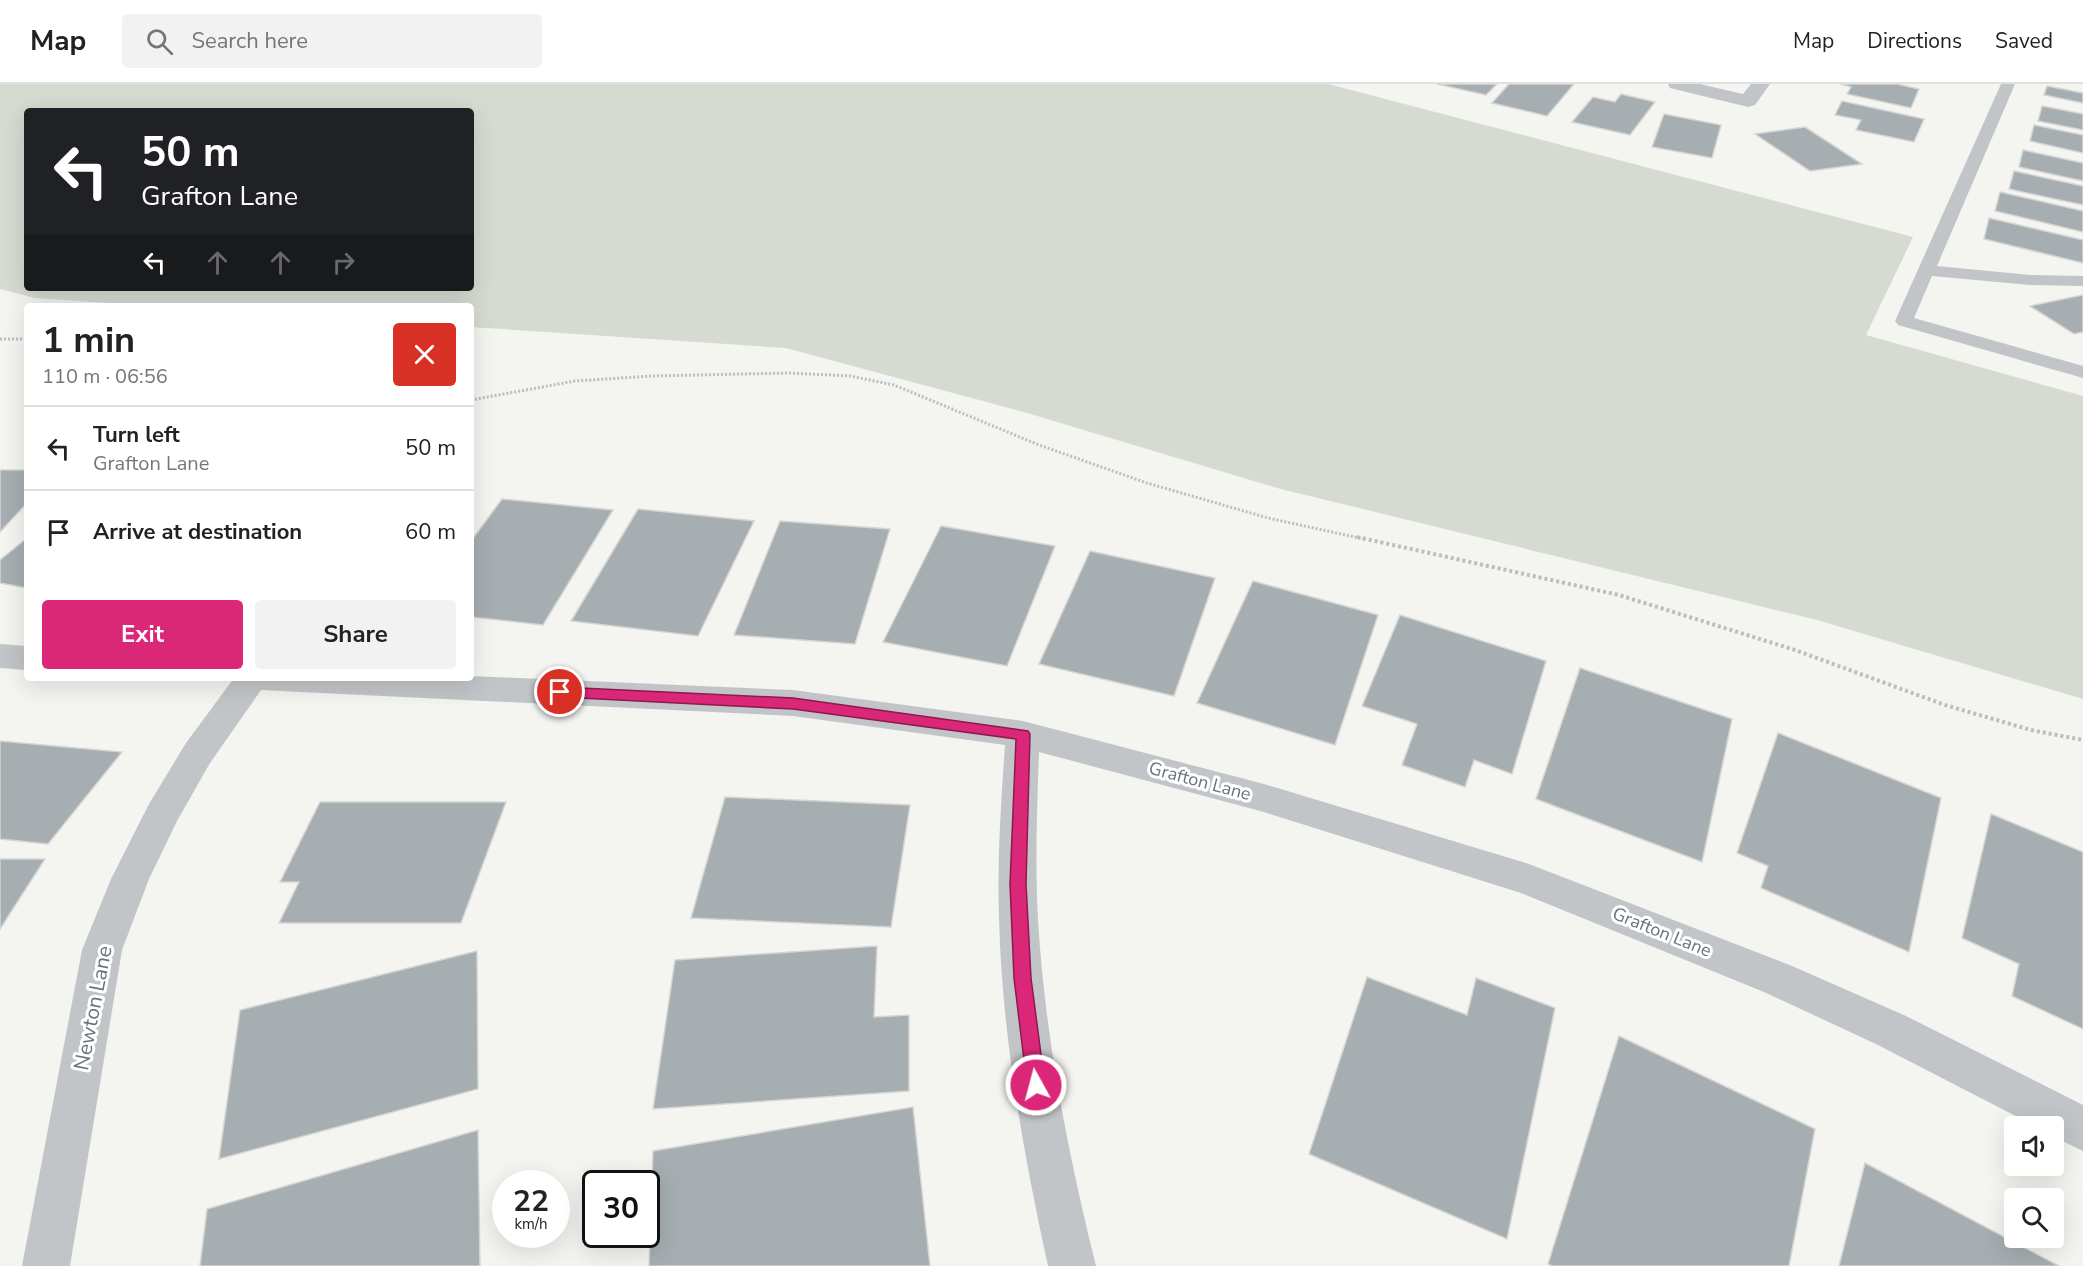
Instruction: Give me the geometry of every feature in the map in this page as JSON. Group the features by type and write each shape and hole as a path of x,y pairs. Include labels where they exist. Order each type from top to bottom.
{"street":[{"path":"1677,84 1748,101 1761,84"},
{"path":"0,656 24,658"},
{"name":"Newton Lane","path":"46,1266 102,950 130,879 162,814 198,753 250,681"},
{"name":"Grafton Lane","path":"321,681 793,703 1023,734 1264,798 1529,880 1778,979 1891,1030 2083,1129"},
{"path":"1023,734 1018,884 1022,978 1036,1085 1057,1205 1072,1266"}],"lane":[{"path":"2008,84 1904,321 2083,372"},
{"path":"1927,270 2030,280 2083,281"}],"path":[{"path":"0,339 24,339"},
{"path":"474,399 575,381 652,376 789,373 850,376 894,385 1039,445 1147,483 1268,518 1619,595 1795,651 1946,705 2031,730 2083,740"}],"shaded area":[{"path":"0,84 1328,84 1913,237 1866,335 2083,396 2083,699 1817,620 1277,488 1027,413 786,348 474,327 474,303 107,303 35,298 0,289"}],"building":[{"path":"1437,84 1497,84 1486,95"},
{"path":"1509,84 1574,84 1547,116 1492,103"},
{"path":"1840,84 1897,84 1919,89 1911,108 1847,94 1851,87"},
{"path":"2047,86 2083,93 2083,103 2044,95"},
{"path":"1621,94 1655,102 1630,135 1572,122 1593,97 1615,102"},
{"path":"1842,101 1924,119 1914,142 1856,130 1861,120 1835,115"},
{"path":"2042,106 2083,114 2083,130 2038,121"},
{"path":"1664,114 1721,125 1712,158 1652,147"},
{"path":"2034,125 2083,135 2083,153 2030,141"},
{"path":"1805,127 1862,164 1810,171 1755,134"},
{"path":"2023,150 2083,163 2083,181 2019,167"},
{"path":"2014,171 2083,186 2083,205 2009,189"},
{"path":"2000,192 2083,211 2083,232 1995,211"},
{"path":"1989,218 2083,240 2083,263 1984,239"},
{"path":"2083,295 2083,332 2074,334 2030,306"},
{"path":"0,470 24,470 24,506 0,532"},
{"path":"502,499 613,510 543,625 474,617 474,537"},
{"path":"638,509 754,521 698,636 571,621"},
{"path":"780,521 890,529 855,644 734,635"},
{"path":"941,526 1055,546 1007,666 883,642"},
{"path":"24,540 24,587 0,583 0,560"},
{"path":"1090,551 1215,578 1174,696 1039,664"},
{"path":"1253,581 1378,615 1335,745 1197,703"},
{"path":"1400,615 1546,661 1512,774 1474,760 1465,787 1402,765 1417,724 1362,706"},
{"path":"1580,668 1732,719 1702,862 1536,799"},
{"path":"1778,733 1941,798 1909,952 1761,888 1768,866 1737,853"},
{"path":"0,741 122,752 48,844 0,839"},
{"path":"725,797 910,805 891,927 691,918"},
{"path":"320,802 506,802 461,923 279,923 299,882 280,882"},
{"path":"1991,814 2083,852 2083,1029 2012,996 2019,964 1962,938"},
{"path":"0,859 45,859 0,929"},
{"path":"877,946 874,1017 909,1015 909,1091 653,1109 675,960"},
{"path":"477,951 478,1089 219,1159 240,1010"},
{"path":"1367,977 1467,1015 1476,978 1555,1008 1507,1239 1309,1154"},
{"path":"1619,1036 1815,1129 1789,1266 1552,1266 1548,1264"},
{"path":"913,1107 930,1266 649,1266 650,1248 660,1248 660,1170 652,1170 653,1151"},
{"path":"478,1130 480,1266 200,1266 207,1209"},
{"path":"1865,1163 2004,1237 2004,1248 2025,1248 2059,1266 1839,1266"}],"route":[{"path":"560,692 793,703 1023,734 1019,799 1018,884 1022,978 1036,1085"}]}
